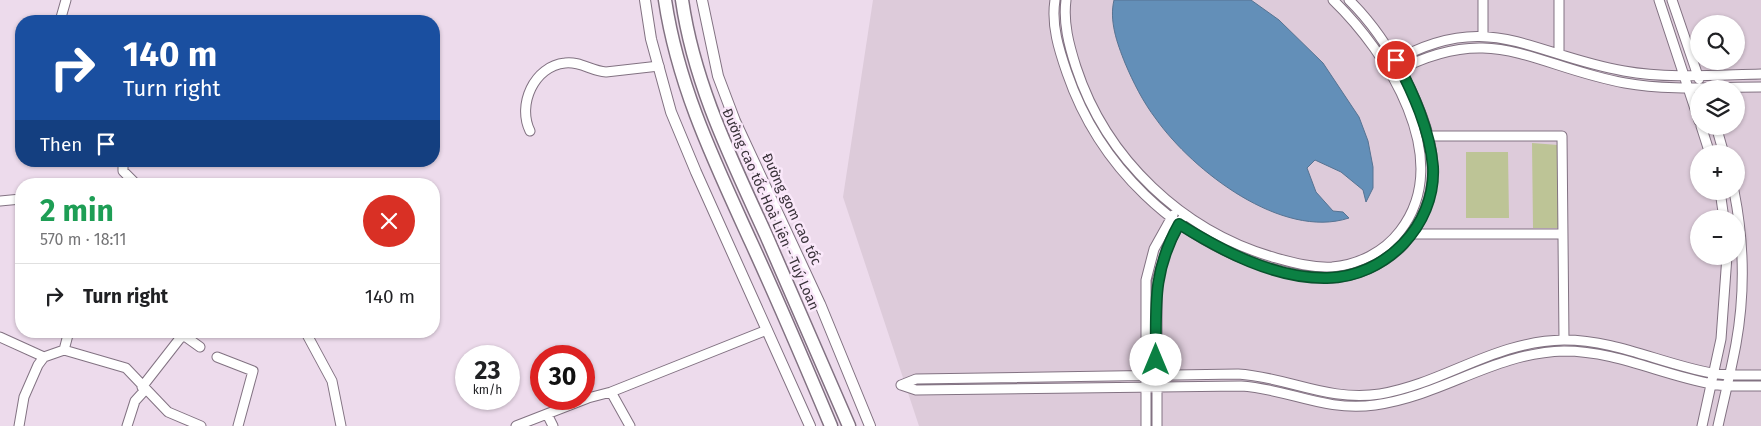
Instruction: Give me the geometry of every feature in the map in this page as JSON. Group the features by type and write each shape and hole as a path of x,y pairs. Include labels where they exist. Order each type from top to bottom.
{"highway":[{"path":"665,0 670,35 683,82 700,129 778,300 831,426"},
{"name":"Đường cao tốc Hoà Liên - Tuý Loan","path":"682,0 686,33 699,78 716,124 793,295 849,426"}],"main road":[{"path":"646,0 651,39 671,112 810,426"},
{"name":"Đường gom cao tốc","path":"702,0 707,33 721,85 820,304 870,426"}],"street":[{"path":"62,15 66,0"},
{"path":"1055,0 1054,23 1058,41 1079,104 1098,140 1119,168 1139,190 1170,218 1223,250 1256,264 1299,275 1326,278 1351,275 1370,268 1396,251 1412,234 1424,212 1431,185 1432,161 1427,136 1411,90 1398,65 1377,33 1349,0"},
{"path":"1066,0 1067,34 1089,100 1104,128 1127,161 1153,189 1185,215 1216,234 1246,248 1305,265 1323,267 1348,264 1364,259 1396,236 1410,217 1418,195 1422,169 1411,120 1388,70 1363,32 1333,0"},
{"path":"1483,0 1484,36"},
{"path":"1559,0 1559,54"},
{"path":"1659,0 1690,96"},
{"path":"1672,0 1699,80"},
{"path":"1388,70 1439,42 1484,36 1518,41 1625,71 1697,75 1761,74"},
{"path":"1398,65 1446,51 1469,48 1494,48 1524,53 1623,82 1654,86 1690,87"},
{"path":"530,131 525,121 533,82 551,67 576,63 597,72 606,72 659,66"},
{"path":"1745,87 1761,87"},
{"path":"1079,104 1089,100"},
{"path":"1427,136 1562,136 1564,340"},
{"path":"123,167 123,171 130,178"},
{"path":"0,201 15,200"},
{"path":"1718,426 1738,331 1741,286 1740,229 1735,200"},
{"path":"1146,426 1145,295 1147,272 1154,249 1170,218 1177,209"},
{"path":"1157,426 1157,281 1163,257 1185,215"},
{"path":"1412,234 1563,234"},
{"path":"1702,426 1723,327 1726,265"},
{"path":"516,426 588,398 611,392 767,330"},
{"path":"0,336 44,357"},
{"path":"64,350 67,338"},
{"path":"127,426 136,401 180,338"},
{"path":"187,338 200,347"},
{"path":"309,338 332,381 341,426"},
{"path":"1761,375 1714,373 1613,345 1564,340 1508,348 1405,387 1361,396 1330,394 1270,378 1246,375 916,379 901,385 916,390 1249,386 1322,404 1362,406 1401,400 1506,360 1539,353 1574,351 1611,356 1711,384 1761,386"},
{"path":"19,426 24,397 38,365 44,357 64,350 126,368 172,415 201,426"},
{"path":"217,357 253,371 238,426"},
{"path":"611,392 630,426"},
{"path":"547,414 553,426"}],"shaded area":[{"path":"873,0 1761,0 1761,426 919,426 843,197"}],"green space":[{"path":"1532,143 1558,145 1559,227 1557,228 1533,228"},
{"path":"1466,152 1508,152 1509,218 1466,218"}],"water":[{"path":"1114,0 1251,0 1279,20 1323,63 1359,117 1368,141 1373,167 1373,188 1366,202 1363,190 1341,172 1315,160 1307,168 1316,192 1333,211 1343,212 1349,218 1323,222 1296,219 1268,210 1241,196 1192,160 1156,119 1135,85 1122,55 1113,24"}],"route":[{"path":"1156,360 1156,295 1158,274 1163,257 1179,224 1223,250 1256,264 1318,278 1343,277 1364,271 1387,258 1408,239 1427,205 1433,170 1431,152 1424,125 1411,90 1396,60"}]}
